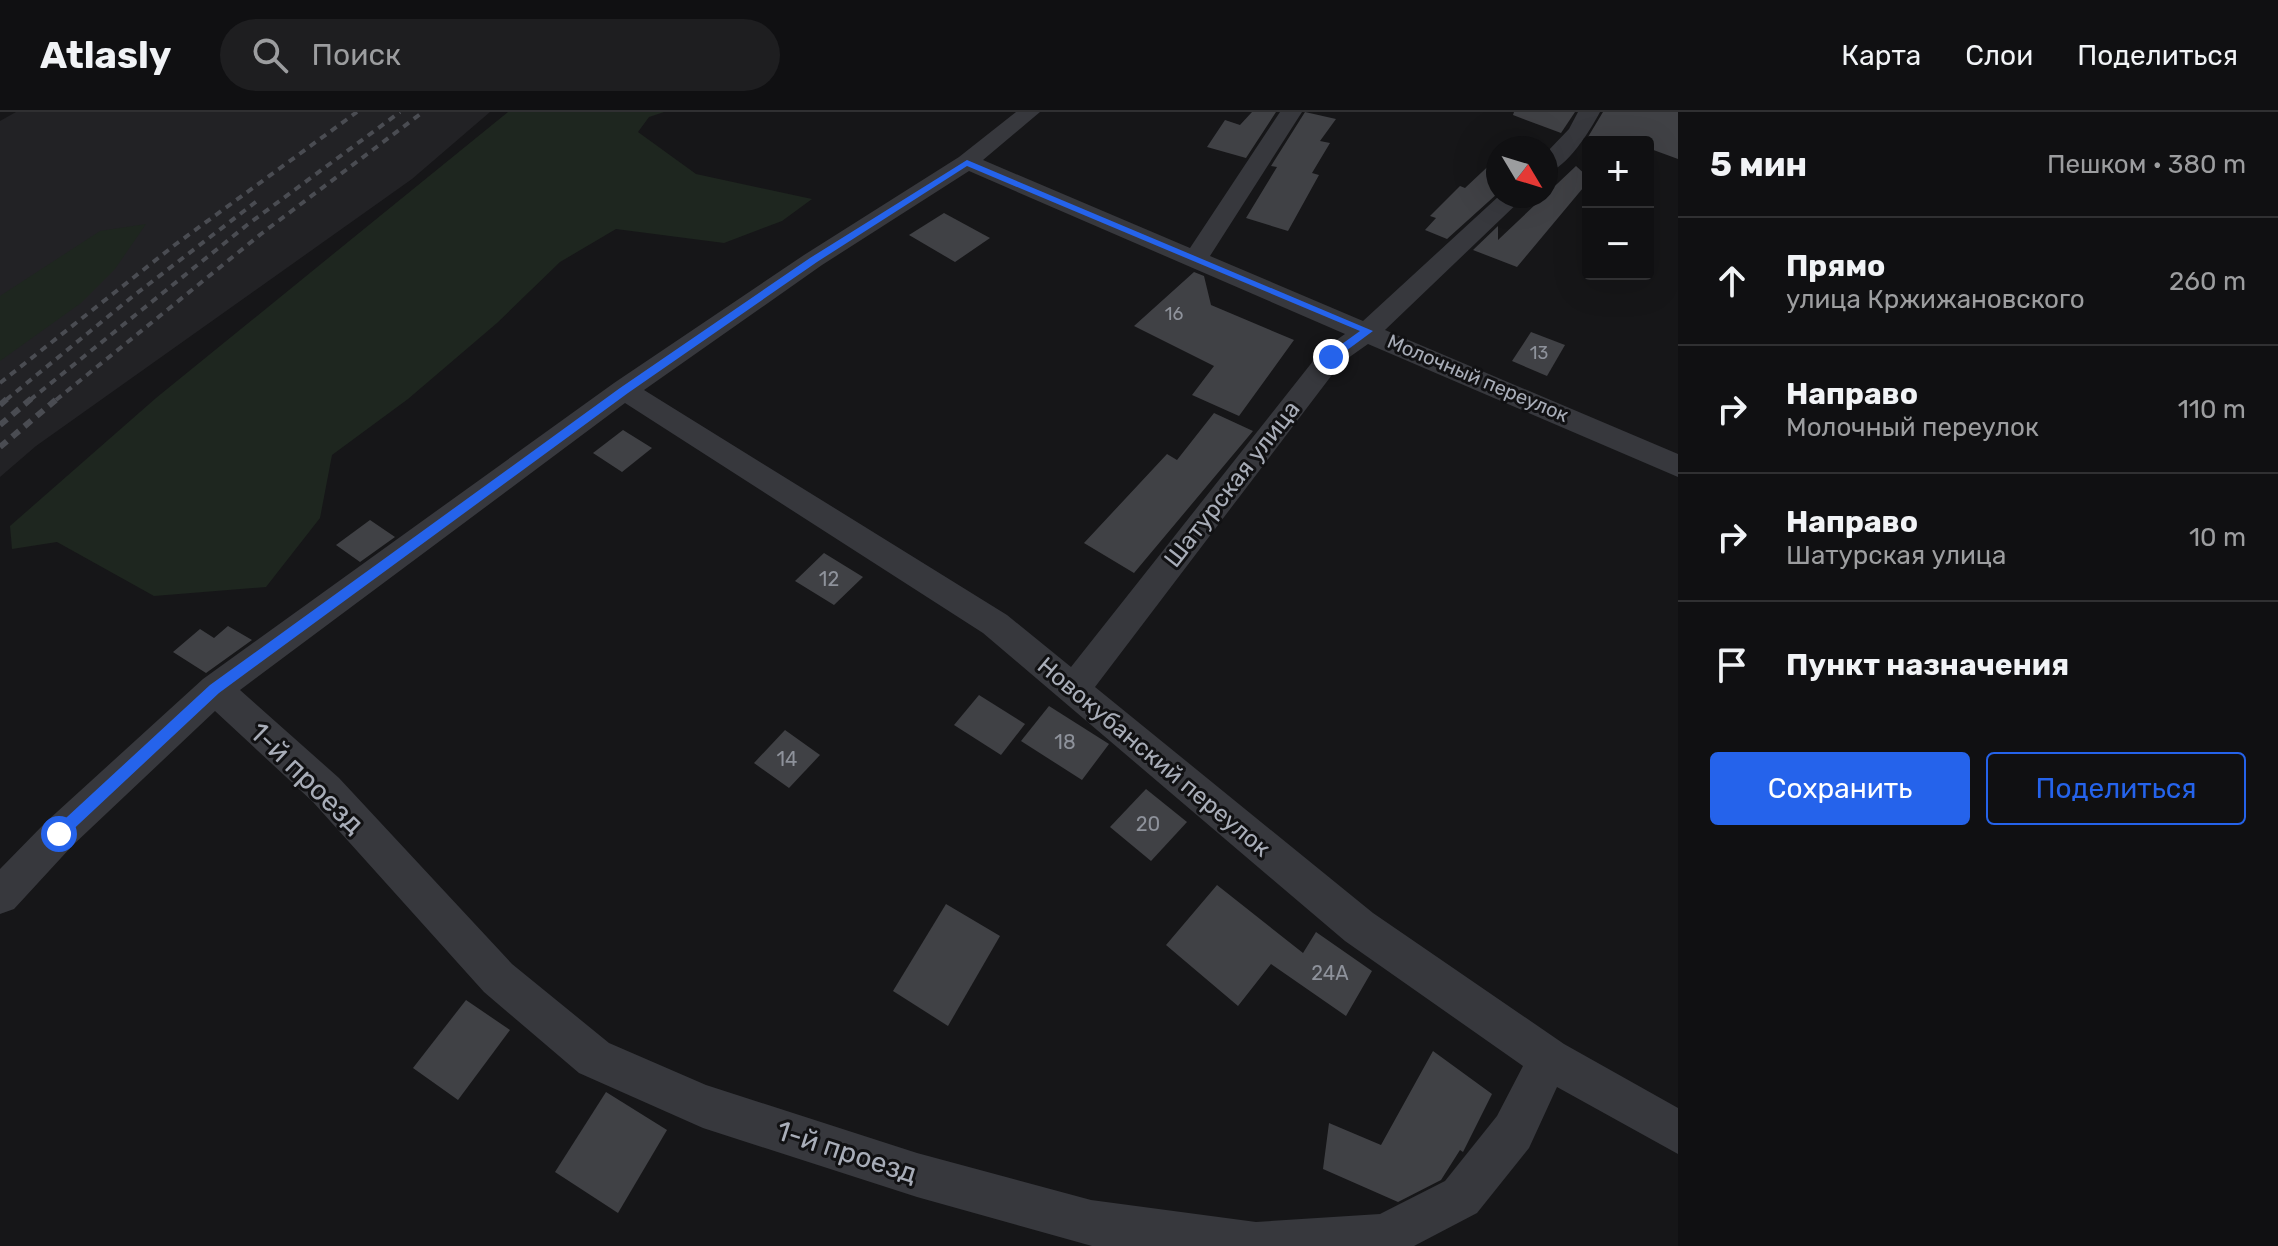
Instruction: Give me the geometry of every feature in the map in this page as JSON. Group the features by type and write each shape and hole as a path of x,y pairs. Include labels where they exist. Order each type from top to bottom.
{"street":[{"path":"0,896 59,834 215,689 624,390 813,260 967,162 1029,112"},
{"path":"1196,258 1291,112"},
{"path":"1558,153 1578,132 1589,112"},
{"name":"Молочный переулок","path":"967,162 1678,466"},
{"name":"Шатурская улица","path":"1073,690 1331,357 1368,331 1500,208"},
{"name":"Новокубанский переулок","path":"624,390 995,624 1359,927 1549,1059 1678,1132"},
{"name":"1-й проезд","path":"215,689 326,790 498,978 594,1058 703,1106 917,1175 1091,1223 1256,1245 1384,1237 1461,1197 1513,1132 1549,1059"}],"shaded area":[{"path":"16,112 490,112 412,179 36,446 0,477 0,121"},
{"path":"508,112 664,112 649,117 638,132 696,174 812,199 782,221 724,243 616,229 560,262 497,323 408,399 332,455 320,518 266,587 154,596 57,542 12,549 10,526 156,398"},
{"path":"146,224 115,269 81,303 0,361 0,296 100,231"}],"building":[{"path":"1252,112 1276,112 1246,158 1207,147 1225,120 1240,125"},
{"path":"1305,112 1336,119 1320,141 1330,143 1312,173 1319,175 1288,231 1246,218 1277,167 1271,166"},
{"path":"1514,112 1575,112 1561,133 1513,115"},
{"path":"1603,112 1678,112 1678,159 1654,150 1654,136 1589,136"},
{"path":"1576,166 1582,172 1582,189 1517,267 1473,250 1498,226 1498,240 1532,208 1558,208 1558,183"},
{"path":"1486,168 1486,204 1447,239 1425,230 1436,218 1430,216 1460,186 1465,188"},
{"path":"944,213 990,238 955,262 909,235"},
{"path":"1194,272 1204,276 1211,305 1294,340 1239,416 1192,395 1214,366 1134,326"},
{"path":"1531,332 1565,345 1547,376 1512,361"},
{"path":"1214,413 1253,431 1134,573 1084,543 1167,454 1177,460"},
{"path":"623,430 652,448 622,472 593,453"},
{"path":"370,520 395,537 360,562 336,545"},
{"path":"824,553 863,577 834,605 795,581"},
{"path":"228,626 252,640 206,673 173,652 200,629 214,638"},
{"path":"979,695 1025,724 1001,755 954,725"},
{"path":"1049,706 1109,744 1082,780 1021,741"},
{"path":"785,730 820,755 789,788 754,763"},
{"path":"1146,789 1187,822 1151,861 1110,827"},
{"path":"1217,885 1303,953 1316,932 1372,971 1346,1016 1271,964 1238,1006 1166,945"},
{"path":"946,904 1000,936 948,1026 893,991"},
{"path":"466,1000 510,1030 458,1100 413,1068"},
{"path":"1433,1051 1492,1094 1463,1152 1460,1150 1441,1180 1398,1202 1323,1169 1329,1123 1381,1145"},
{"path":"606,1092 667,1130 618,1213 555,1172"}],"railway":[{"path":"0,383 176,244 357,112"},
{"path":"30,400 247,225 400,112"},
{"path":"56,400 261,234 423,112"},
{"path":"6,400 132,297 257,201"},
{"path":"0,405 8,398"},
{"path":"0,425 32,398"},
{"path":"0,447 58,398"}],"route":[{"path":"59,834 215,689 624,390 813,260 967,162 1368,331 1331,357"}]}
